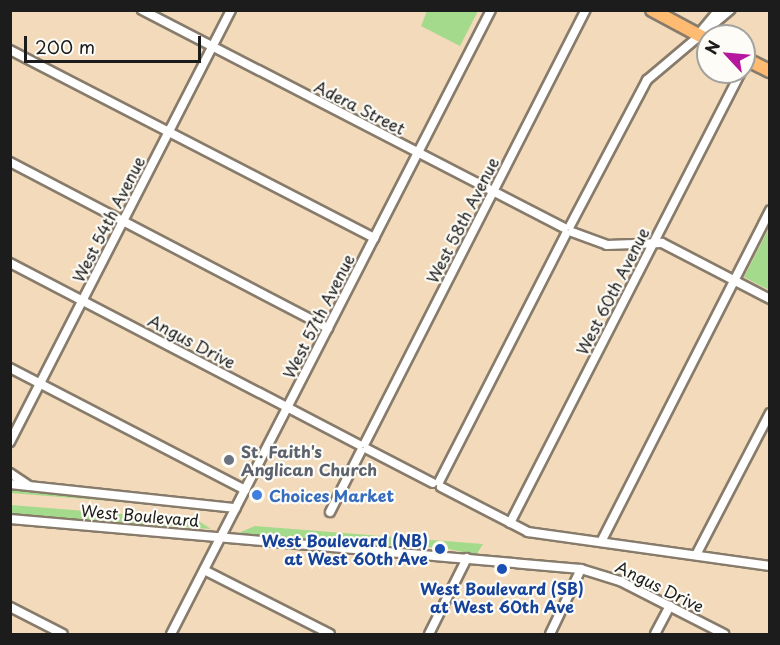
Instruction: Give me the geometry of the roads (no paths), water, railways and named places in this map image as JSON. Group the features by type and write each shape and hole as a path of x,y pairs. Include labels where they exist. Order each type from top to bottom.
{"highway":[{"path":"652,10 696,33"},
{"path":"756,65 770,71"}],"street":[{"name":"Adera Street","path":"142,10 568,230 607,244 654,243 770,299"},
{"name":"West 54th Avenue","path":"10,442 231,10"},
{"name":"West 57th Avenue","path":"171,634 491,10"},
{"name":"West 58th Avenue","path":"330,512 586,10"},
{"path":"711,24 719,10"},
{"path":"716,24 730,10"},
{"path":"438,484 639,92 661,64 696,42"},
{"path":"10,50 374,238"},
{"name":"West 60th Avenue","path":"510,523 735,84"},
{"path":"10,162 328,328"},
{"path":"601,542 770,211"},
{"name":"Angus Drive","path":"10,263 528,532 770,566"},
{"path":"10,368 245,490"},
{"path":"696,555 770,413"},
{"path":"10,473 29,486"},
{"path":"10,484 236,507"},
{"name":"West Boulevard","path":"10,519 581,569"},
{"path":"429,634 467,558"},
{"path":"550,634 581,569"},
{"name":"Angus Drive","path":"581,569 670,606 724,634"},
{"path":"204,570 330,634"},
{"path":"655,634 670,606"},
{"path":"10,608 63,634"}],"place":[{"name":"St. Faith's Anglican Church","path":"229,460"},
{"name":"Choices Market","path":"257,495"},
{"name":"West Boulevard (NB) at West 60th Ave","path":"440,549"},
{"name":"West Boulevard (SB) at West 60th Ave","path":"502,569"}]}
